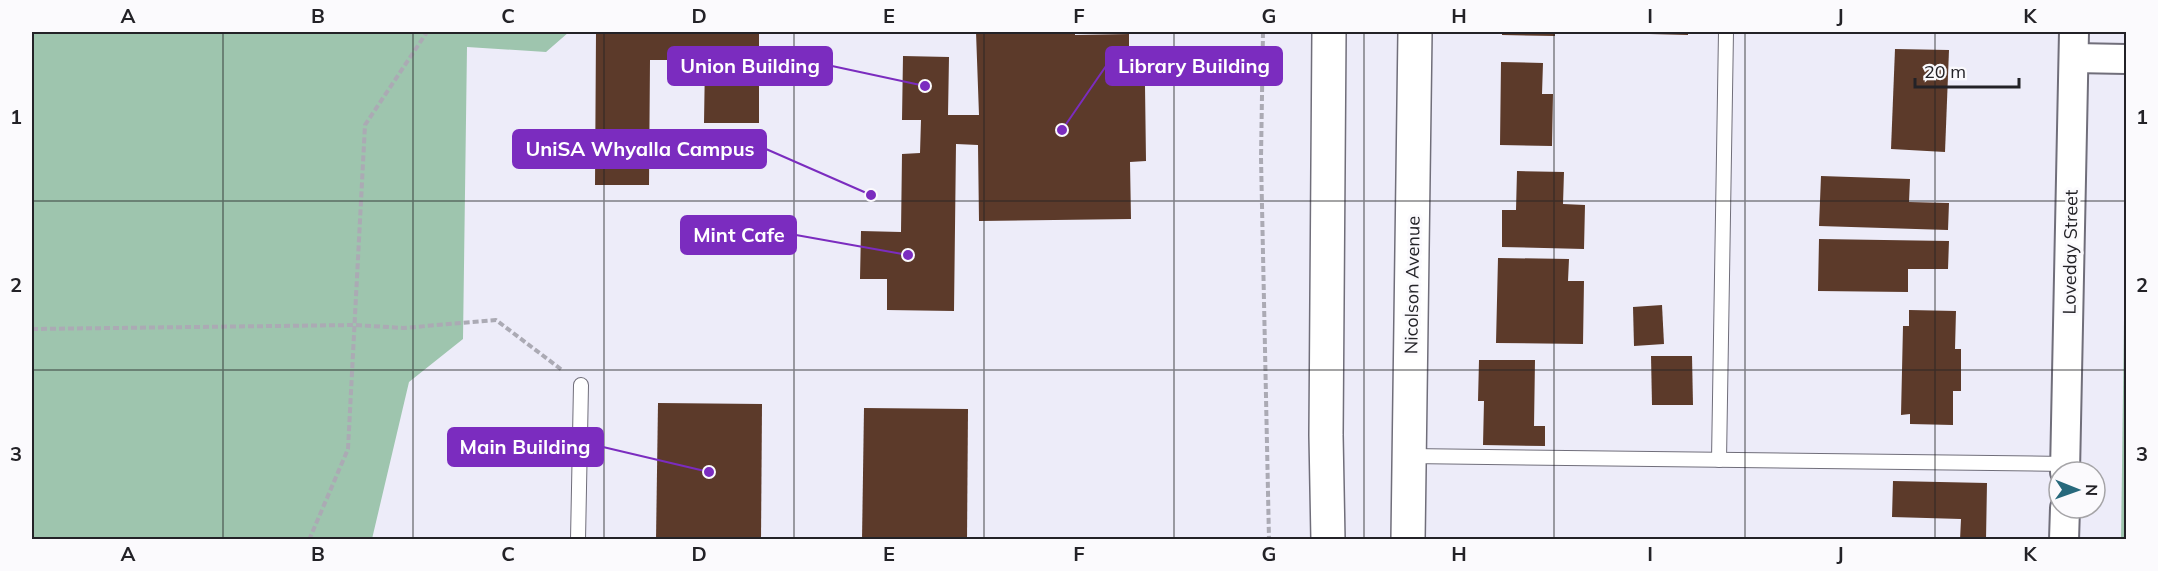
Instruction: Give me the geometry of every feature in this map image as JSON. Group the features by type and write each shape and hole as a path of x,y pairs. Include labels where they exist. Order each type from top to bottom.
{"main road":[{"path":"1328,540 1326,435 1329,32"},
{"name":"Nicolson Avenue","path":"1408,540 1415,32"}],"street":[{"path":"2074,45 2127,59"},
{"name":"Loveday Street","path":"2065,460 2074,45"},
{"path":"2064,540 2065,520"}],"lane":[{"path":"1719,460 1726,32"},
{"path":"579,540 581,385"},
{"path":"1409,456 2047,468"}],"path":[{"path":"309,540 348,449 365,125 427,32"},
{"path":"1263,32 1261,158 1269,540"},
{"path":"32,329 355,325 403,328 496,320 581,385"}],"green space":[{"path":"32,32 569,32 546,52 467,47 463,339 409,382 372,539 32,539"},
{"path":"2124,319 2126,319 2126,539 2121,540"}],"building":[{"path":"596,32 759,32 759,123 704,123 705,60 650,60 649,185 595,185"},
{"path":"976,32 1129,34 1129,86 1145,86 1146,161 1130,162 1131,219 979,221 978,145 956,144 954,311 887,310 887,279 860,279 861,231 901,232 902,154 920,153 921,120 902,120 903,56 949,57 948,115 979,115"},
{"path":"1502,32 1555,32 1555,36 1502,35"},
{"path":"1649,32 1688,32 1688,35 1649,34"},
{"path":"1895,49 1949,50 1945,152 1891,149"},
{"path":"1501,62 1543,63 1542,94 1553,94 1552,146 1500,145"},
{"path":"1517,171 1564,172 1563,204 1585,205 1584,249 1502,247 1502,210 1516,210"},
{"path":"1821,176 1910,179 1909,202 1949,203 1948,230 1819,226"},
{"path":"1819,239 1949,241 1948,269 1908,269 1908,292 1818,291"},
{"path":"1498,258 1569,259 1568,281 1584,281 1583,344 1496,343"},
{"path":"1662,305 1664,344 1634,346 1633,307"},
{"path":"1909,310 1956,311 1955,349 1961,349 1961,391 1953,391 1953,425 1910,424 1910,414 1901,415 1903,326 1909,326"},
{"path":"1651,356 1692,356 1693,405 1652,405"},
{"path":"1479,360 1535,360 1534,426 1545,426 1545,446 1483,445 1484,401 1478,401"},
{"path":"658,403 762,404 761,540 656,540"},
{"path":"864,408 968,409 967,540 862,540"},
{"path":"1893,481 1987,483 1986,540 1960,540 1961,519 1892,517"}],"place":[{"name":"Union Building","path":"925,86"},
{"name":"Library Building","path":"1062,130"},
{"name":"UniSA Whyalla Campus","path":"871,195"},
{"name":"Mint Cafe","path":"908,255"},
{"name":"Main Building","path":"709,472"}]}
